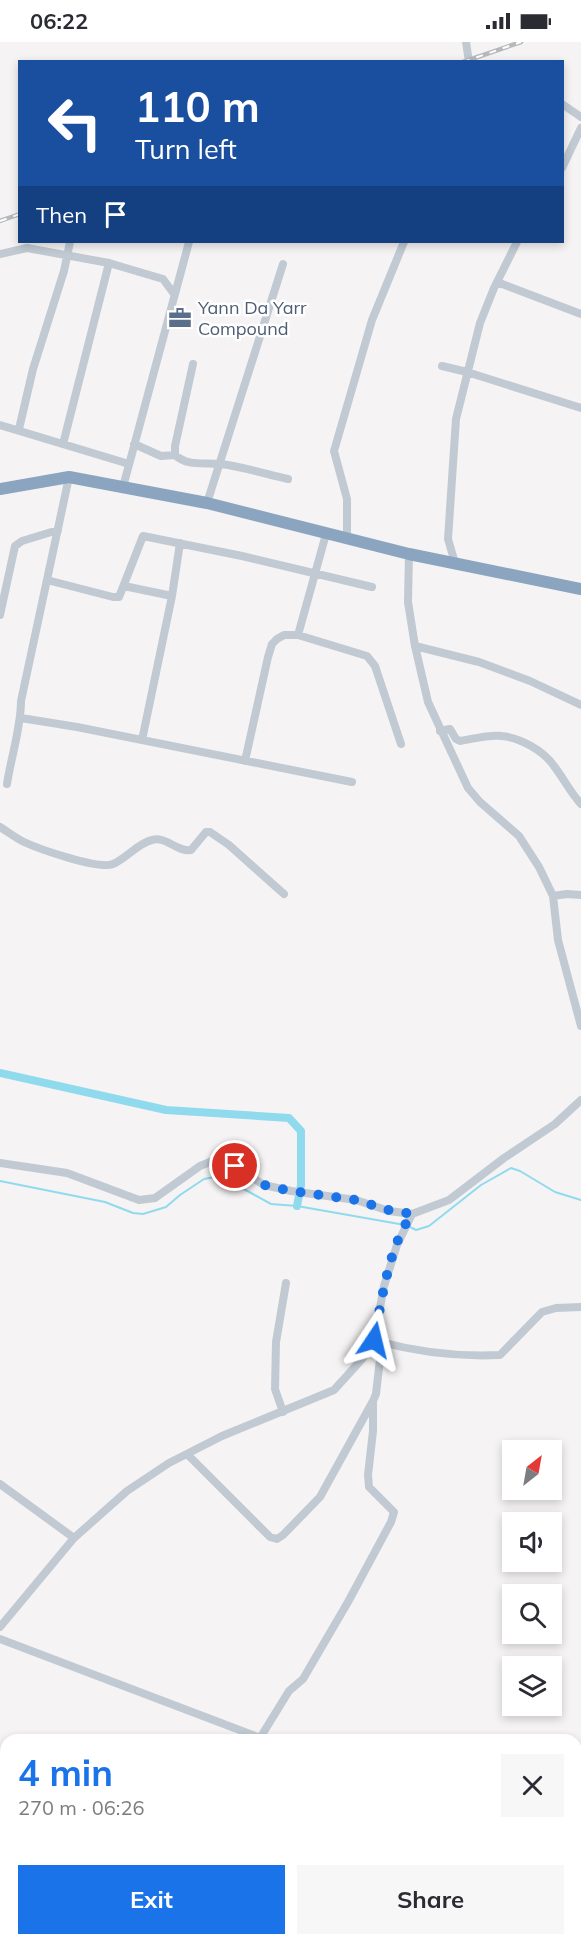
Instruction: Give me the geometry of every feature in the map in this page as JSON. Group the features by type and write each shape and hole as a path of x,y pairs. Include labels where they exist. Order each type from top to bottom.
{"highway":[{"path":"0,489 69,477 207,503 409,554 581,589"}],"street":[{"path":"466,42 469,60"},
{"path":"564,105 581,117"},
{"path":"564,164 581,128"},
{"path":"19,429 33,369 70,243"},
{"path":"123,487 189,243"},
{"path":"347,539 347,499 334,451 372,320 404,243"},
{"path":"455,563 448,539 456,420 480,323 516,243"},
{"path":"0,254 27,248 109,263 163,279 174,294"},
{"path":"63,444 109,263"},
{"path":"207,503 283,264"},
{"path":"497,282 581,314"},
{"path":"194,364 175,446 175,455 180,460 193,463 220,464 288,479"},
{"path":"442,366 581,408"},
{"path":"0,424 129,464"},
{"path":"134,444 161,456 175,455"},
{"path":"7,784 21,718 21,701 69,477"},
{"path":"0,615 15,546 22,541 58,530"},
{"path":"298,635 326,534"},
{"path":"47,580 119,597 143,536 372,587"},
{"path":"142,740 172,596 180,543"},
{"path":"409,554 408,602 428,702 468,788 480,802 519,836 554,896 558,940 581,1026"},
{"path":"124,586 172,596"},
{"path":"245,761 272,644 284,635 298,635 358,653 372,660 381,681 400,744"},
{"path":"415,646 479,662 530,681 581,705"},
{"path":"21,718 352,782"},
{"path":"440,731 450,729 460,741 500,735 519,740 540,752 554,765 564,784 581,804"},
{"path":"0,827 22,841 64,856 106,867 153,839 160,839 180,849 192,850 206,832 210,832 229,845 284,894"},
{"path":"554,896 581,895"},
{"path":"0,1163 67,1173 139,1200 155,1198 200,1166 216,1160 224,1160 264,1185 356,1200 409,1217 449,1200 504,1158 555,1124 581,1100"},
{"path":"187,1454 270,1537 277,1539 283,1535 320,1497 376,1394 378,1341 384,1286 409,1217"},
{"path":"283,1412 275,1389 276,1342 286,1283"},
{"path":"378,1341 402,1348 468,1357 500,1355 542,1312 556,1308 581,1307"},
{"path":"0,1627 74,1538 127,1491 169,1463 222,1436 334,1390 378,1341"},
{"path":"265,1734 289,1691 303,1678 348,1602 391,1522 394,1512 369,1487 373,1401"},
{"path":"0,1484 74,1538"},
{"path":"0,1639 249,1734"}],"waterway":[{"path":"0,1073 166,1110 289,1118 301,1131 301,1185 297,1206"},
{"path":"410,1227 416,1230 429,1226 481,1185 511,1168 555,1192 581,1200"},
{"path":"0,1181 105,1202 133,1213 143,1214 166,1207 204,1179 220,1176 271,1204 297,1206 405,1225"}],"railway":[{"path":"469,60 521,42"},
{"path":"0,221 18,215"}],"place":[{"name":"Yann Da Yarr Compound","path":"180,318"}],"route":[{"path":"235,1166 264,1185 356,1200 388,1210 412,1214 397,1245 384,1286 374,1340"}]}
